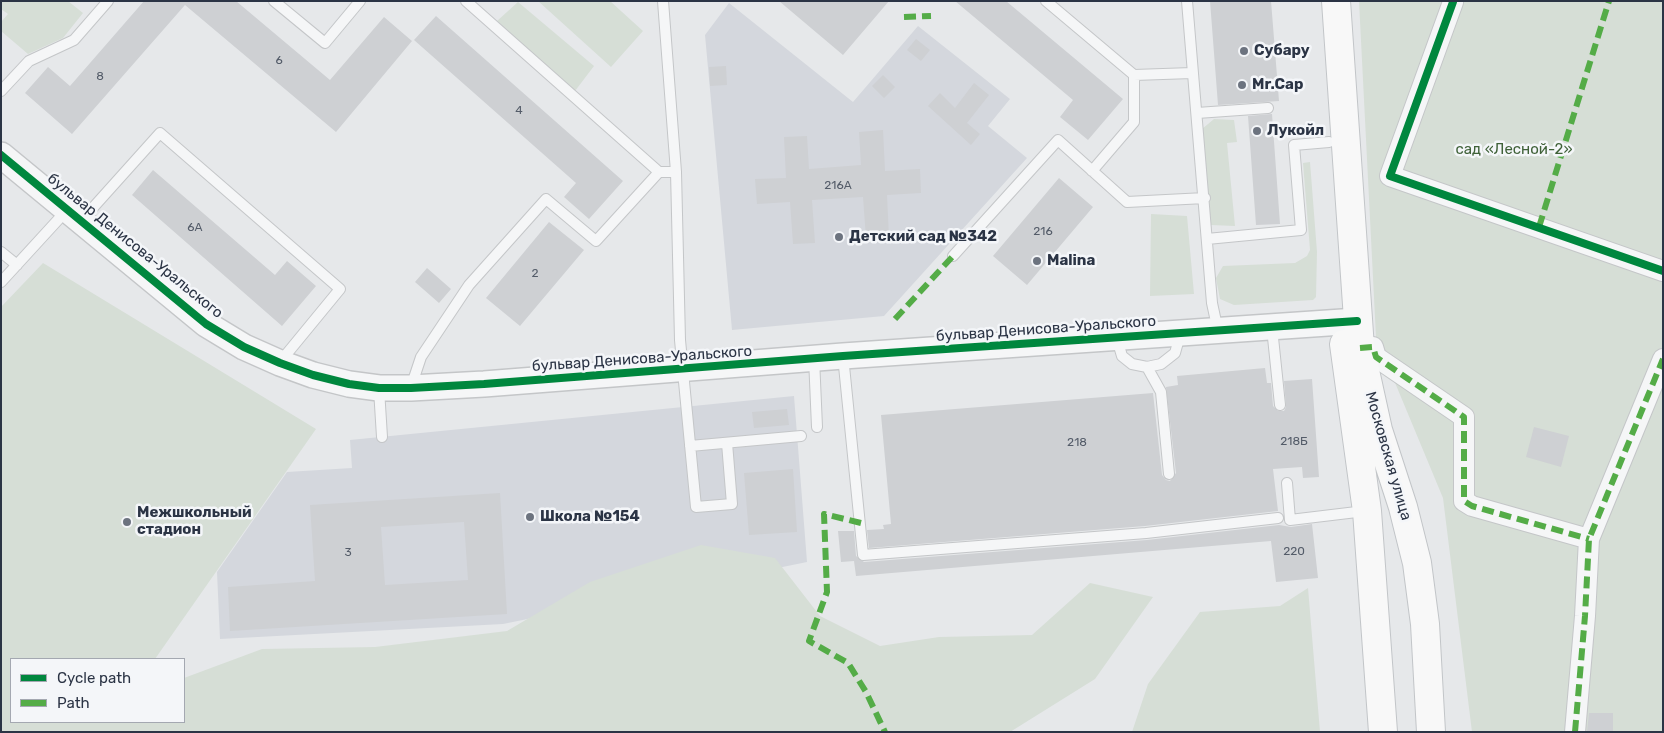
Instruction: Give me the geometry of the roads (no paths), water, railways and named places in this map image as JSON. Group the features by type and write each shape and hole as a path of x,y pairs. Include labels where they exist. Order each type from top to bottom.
{"main road":[{"name":"Московская улица","path":"1316,1 1328,142 1350,321 1360,348 1378,430 1403,507 1417,563 1424,624 1430,732"},
{"name":"Московская улица","path":"1336,1 1350,321 1348,387 1366,511 1383,732"}],"street":[{"path":"1453,2 1390,176 1663,271"},
{"name":"бульвар Денисова-Уральского","path":"1,154 206,324 244,347 313,375 348,384 379,388 411,388 684,370 814,358 1117,339 1350,321"},
{"path":"1360,348 1373,347 1376,357 1464,417 1464,501 1472,506 1589,539"},
{"path":"1575,732 1589,539 1663,359"}],"lane":[{"path":"1,91 29,61 74,40 108,1"},
{"path":"274,1 325,43 360,1"},
{"path":"466,1 659,172 676,172"},
{"path":"664,1 676,172 680,340 696,507 732,504 727,443"},
{"path":"1046,1 1134,74 1192,73"},
{"path":"1187,1 1192,73 1205,198 1212,303 1218,331"},
{"path":"1092,171 1134,122 1134,74"},
{"path":"1197,113 1268,108"},
{"path":"1,282 17,265 74,216 160,133 340,289 280,362"},
{"path":"953,256 1058,140 1127,202 1205,198"},
{"path":"1207,239 1301,230 1294,145 1328,142"},
{"path":"411,388 420,357 469,285 546,199 596,241 659,172"},
{"path":"1,252 17,265"},
{"path":"1272,328 1280,404"},
{"path":"1117,339 1122,356 1132,364 1147,367 1161,364 1175,353 1180,334"},
{"path":"843,356 863,554 1146,533 1278,518"},
{"path":"814,358 817,427"},
{"path":"1147,367 1161,392 1169,474"},
{"path":"379,388 382,437"},
{"path":"690,446 801,436"},
{"path":"1287,483 1290,520 1366,511"}],"place":[{"name":"Субару","path":"1244,51"},
{"name":"Mr.Cap","path":"1242,85"},
{"name":"Лукойл","path":"1257,131"},
{"name":"Детский сад №342","path":"839,237"},
{"name":"Malina","path":"1037,261"},
{"name":"Школа №154","path":"530,517"},
{"name":"Межшкольный стадион","path":"127,522"}],"park label":[{"name":"сад «Лесной-2»","path":"1514,150"}]}
